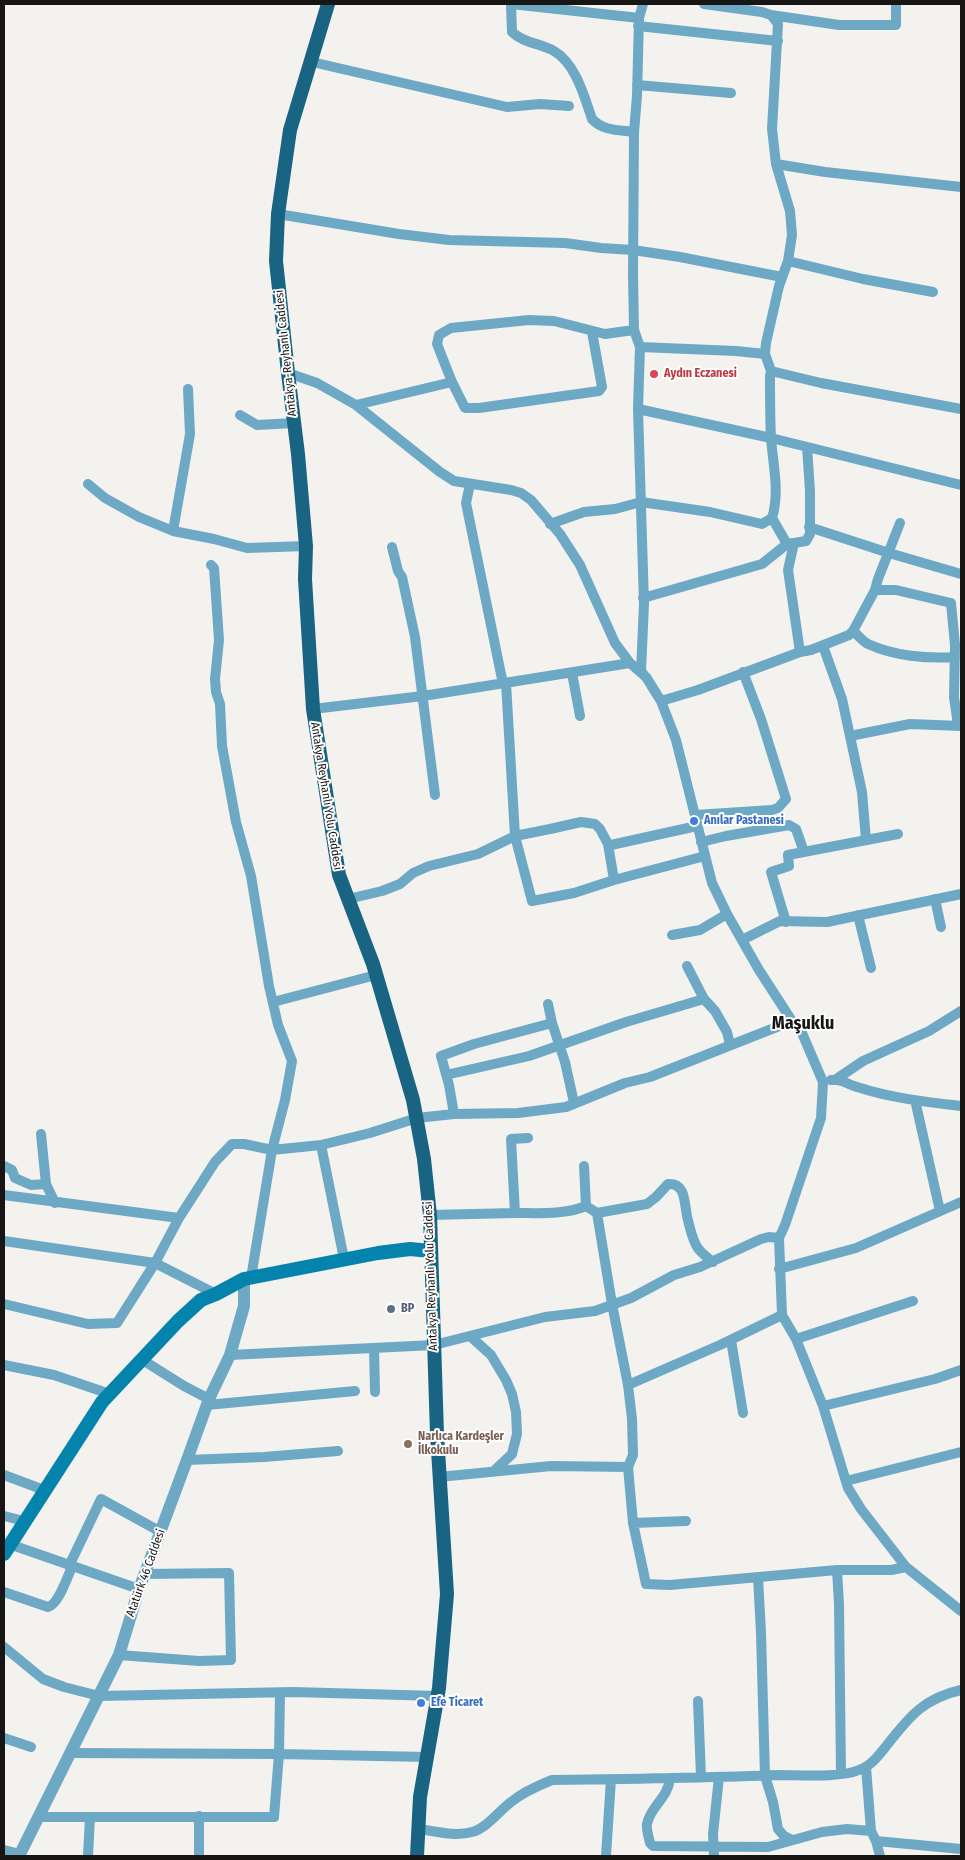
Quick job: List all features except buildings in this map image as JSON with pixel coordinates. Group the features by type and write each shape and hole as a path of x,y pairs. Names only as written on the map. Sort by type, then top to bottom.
{"main road":[{"name":"Antakya-Reyhanlı Caddesi","path":"313,709 305,579 306,546 276,261 278,214 290,130 328,4"},
{"name":"Antakya Reyhanlı Yolu Caddesi","path":"313,709 338,875 376,975 417,1118 430,1215 439,1477 447,1594 438,1696 420,1797 416,1856"},
{"path":"6,1549 102,1402 178,1321 202,1300 248,1278 378,1252 410,1249 431,1251"}],"street":[{"path":"634,132 610,130 592,119 578,81 564,60 554,51 518,38 512,32 511,4 778,40"},
{"path":"643,4 638,22 634,132 633,250 634,330 640,347 638,409 643,598 641,671 661,701 676,740 712,883 742,940 792,1021 802,1033 823,1082 820,1118 779,1238 782,1315 796,1339 823,1406 846,1481 861,1509 906,1566 961,1611"},
{"path":"704,4 728,6 771,15 839,25 896,25 896,4"},
{"path":"550,524 584,512 615,509 641,502 710,512 762,524 772,518 775,508 776,490 771,438 771,371 765,354 772,317 788,261 792,224 776,164 772,129 778,24 771,15"},
{"path":"312,62 507,108 540,104 569,106"},
{"path":"637,85 731,94"},
{"path":"776,164 832,173 961,187"},
{"path":"278,214 441,239 565,243 633,250 782,277"},
{"path":"788,261 863,280 933,292"},
{"path":"592,332 602,387 599,391 479,408 465,408 437,344 439,335 451,328 530,320 572,325 605,334 634,330"},
{"path":"640,347 765,354"},
{"path":"771,371 961,409"},
{"path":"288,373 317,383 356,405 454,482 521,492 560,534 580,565 615,642 630,663 646,677"},
{"path":"356,405 452,382"},
{"path":"173,531 190,434 188,389"},
{"path":"638,409 771,438 961,485"},
{"path":"240,415 257,424 294,423"},
{"path":"643,598 762,564 790,543 806,541 810,534 807,447"},
{"path":"88,484 105,498 139,517 173,531 214,539 246,548 306,546"},
{"path":"470,484 466,503 504,683 515,836 532,901 574,893 614,880 705,856"},
{"path":"772,518 790,543 788,570 800,652"},
{"path":"661,701 698,690 743,672 823,646 849,635 876,590 878,579 900,523"},
{"path":"810,527 961,574"},
{"path":"392,546 398,571 402,577 415,637 434,795"},
{"path":"211,565 214,568 219,640 214,679 220,704 222,746 236,822 251,876 272,1002 278,1025 292,1060 285,1100 272,1150 248,1278"},
{"path":"850,736 910,724 960,726 954,697 955,657 958,645 956,603 896,590 876,590"},
{"path":"853,631 866,643 896,652 936,658 955,657"},
{"path":"823,646 842,699 862,792 866,840"},
{"path":"313,709 423,696 630,663"},
{"path":"608,844 620,844 696,821 772,810 778,808 786,799 761,719 743,672"},
{"path":"572,673 580,716"},
{"path":"348,899 382,891 400,884 413,873 429,866 478,854 515,836 581,822 595,824 600,828 608,844 614,880"},
{"path":"701,842 789,825 796,830 804,852"},
{"path":"786,922 771,872 789,866 788,855 898,834"},
{"path":"742,940 780,921 827,922 961,894"},
{"path":"935,898 941,927"},
{"path":"672,935 700,930 727,914"},
{"path":"858,914 871,968"},
{"path":"687,966 704,999 715,1011 727,1032 730,1045"},
{"path":"272,1002 376,975"},
{"path":"446,1075 529,1056 626,1022 704,999"},
{"path":"548,1004 574,1103"},
{"path":"823,1082 835,1080 863,1061 929,1031 961,1011"},
{"path":"4,1304 88,1324 117,1323 155,1262 179,1218 215,1162 232,1144 244,1144 272,1150 321,1145 370,1133 417,1118 454,1114 518,1113 566,1108 625,1083 650,1077 792,1021"},
{"path":"454,1114 441,1056 474,1044 552,1023"},
{"path":"835,1080 882,1095 961,1106"},
{"path":"915,1100 940,1211"},
{"path":"41,1134 46,1184 55,1202"},
{"path":"515,1213 510,1139 528,1138"},
{"path":"321,1145 344,1259"},
{"path":"4,1166 12,1170 16,1178 32,1185 46,1184"},
{"path":"584,1166 586,1206"},
{"path":"586,1206 597,1213 647,1204 668,1184 674,1184 683,1193 687,1216 696,1246 713,1262"},
{"path":"4,1195 179,1218"},
{"path":"780,1269 856,1248 961,1202"},
{"path":"430,1215 563,1212 586,1206"},
{"path":"597,1213 628,1385 633,1456 628,1467 633,1523 646,1584 670,1585 837,1570 891,1570 906,1566"},
{"path":"230,1355 434,1345 512,1324 595,1310 631,1298 674,1275 713,1262 761,1239 769,1237 779,1238"},
{"path":"4,1241 155,1262 216,1294"},
{"name":"Atatürk 46 Caddesi","path":"20,1855 119,1655 139,1589 208,1402 230,1355 244,1306 248,1278"},
{"path":"796,1339 913,1301"},
{"path":"628,1385 731,1340 782,1315"},
{"path":"470,1336 491,1355 496,1363 512,1394 516,1412 517,1434 512,1454 494,1471"},
{"path":"731,1340 743,1413"},
{"path":"374,1348 375,1392"},
{"path":"141,1359 208,1402 355,1392"},
{"path":"4,1365 54,1375 110,1394"},
{"path":"823,1406 935,1379 961,1370"},
{"path":"187,1460 264,1457 338,1451"},
{"path":"846,1481 961,1452"},
{"path":"439,1477 551,1466 628,1467"},
{"path":"4,1475 44,1490"},
{"path":"4,1592 48,1607 52,1606 56,1601 101,1499 161,1532"},
{"path":"4,1516 24,1521"},
{"path":"633,1523 686,1521"},
{"path":"6,1549 70,1566 139,1589"},
{"path":"837,1570 841,1774"},
{"path":"119,1655 199,1661 231,1660 229,1573 145,1574"},
{"path":"758,1577 765,1776 773,1802 778,1829 784,1836 792,1840"},
{"path":"4,1647 50,1683 99,1696 280,1693 438,1696"},
{"path":"418,1829 456,1834 473,1832 487,1823 511,1802 533,1788 552,1780 841,1774 858,1771 866,1767 878,1756 908,1720 926,1703 961,1690"},
{"path":"39,1817 274,1817 279,1754 280,1693"},
{"path":"698,1701 701,1777"},
{"path":"4,1738 31,1747"},
{"path":"70,1754 279,1754 427,1757"},
{"path":"866,1767 871,1831 880,1856"},
{"path":"714,1856 712,1846 719,1777"},
{"path":"670,1778 669,1788 652,1812 646,1825 650,1844 653,1846 768,1847 822,1832 847,1829 871,1831"},
{"path":"606,1856 611,1779"},
{"path":"199,1856 200,1816"},
{"path":"88,1856 90,1817"},
{"path":"876,1841 961,1849"},
{"path":"4,1850 20,1855"}],"place":[{"name":"Aydın Eczanesi","path":"654,374"},
{"name":"Anılar Pastanesi","path":"694,821"},
{"name":"BP","path":"391,1309"},
{"name":"Narlıca Kardeşler İlkokulu","path":"408,1444"},
{"name":"Efe Ticaret","path":"421,1703"}],"district":[{"name":"Maşuklu","path":"803,1024"}]}
